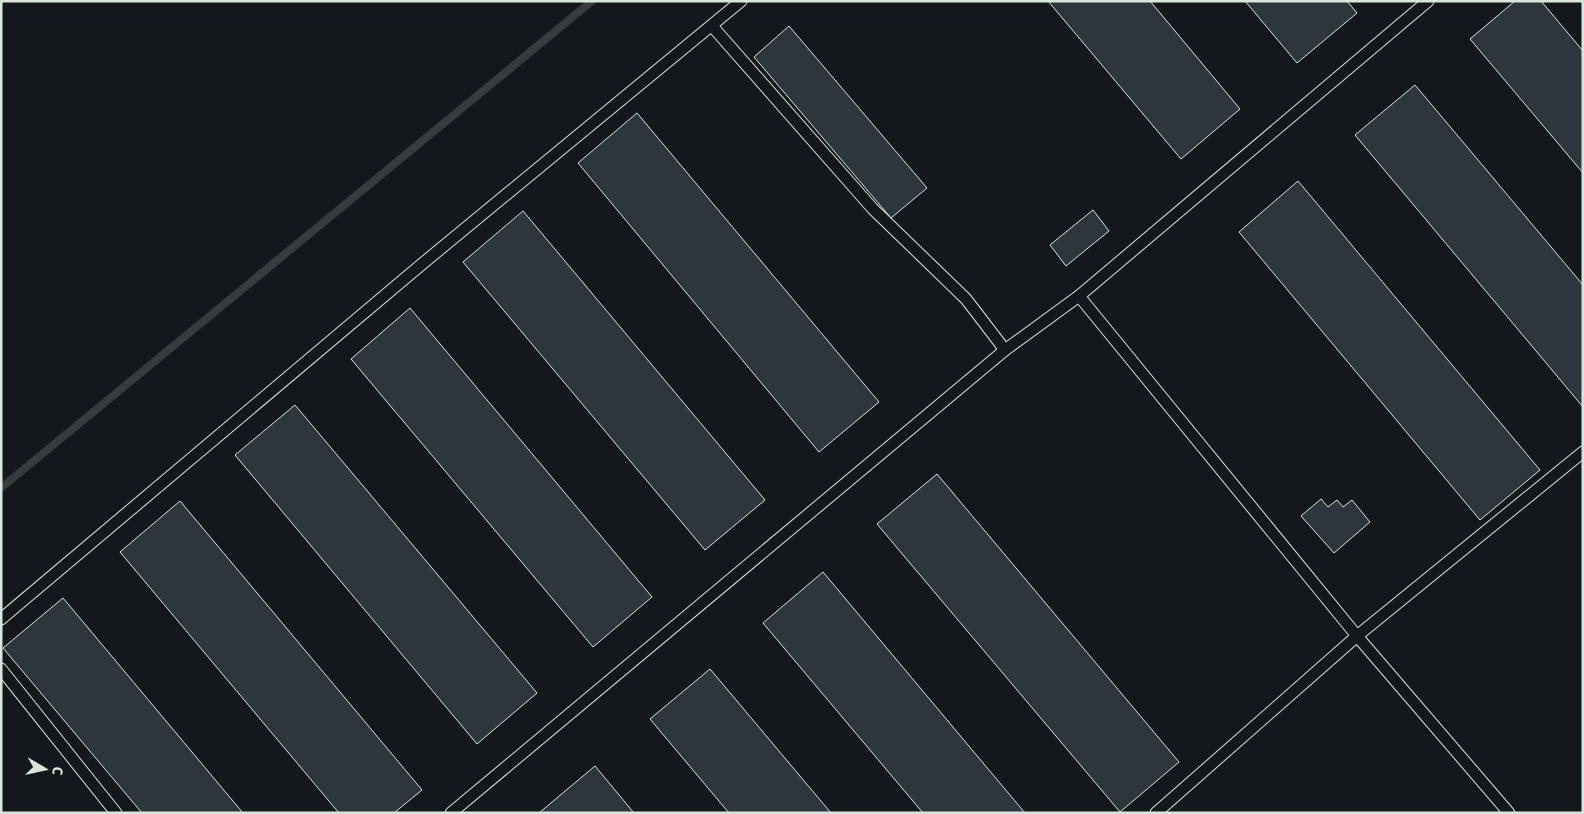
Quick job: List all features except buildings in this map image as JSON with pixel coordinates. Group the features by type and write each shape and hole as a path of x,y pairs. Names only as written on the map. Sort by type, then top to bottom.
{"lane":[{"path":"1,619 422,264 742,1"},
{"path":"451,813 1005,350 1079,296 1428,1"},
{"path":"712,26 873,209 966,299 1005,350"},
{"path":"1079,296 1357,636 1509,813"},
{"path":"1156,813 1357,636 1583,452"},
{"path":"1,669 116,813"}],"waterway":[{"path":"1,488 592,1"}]}
